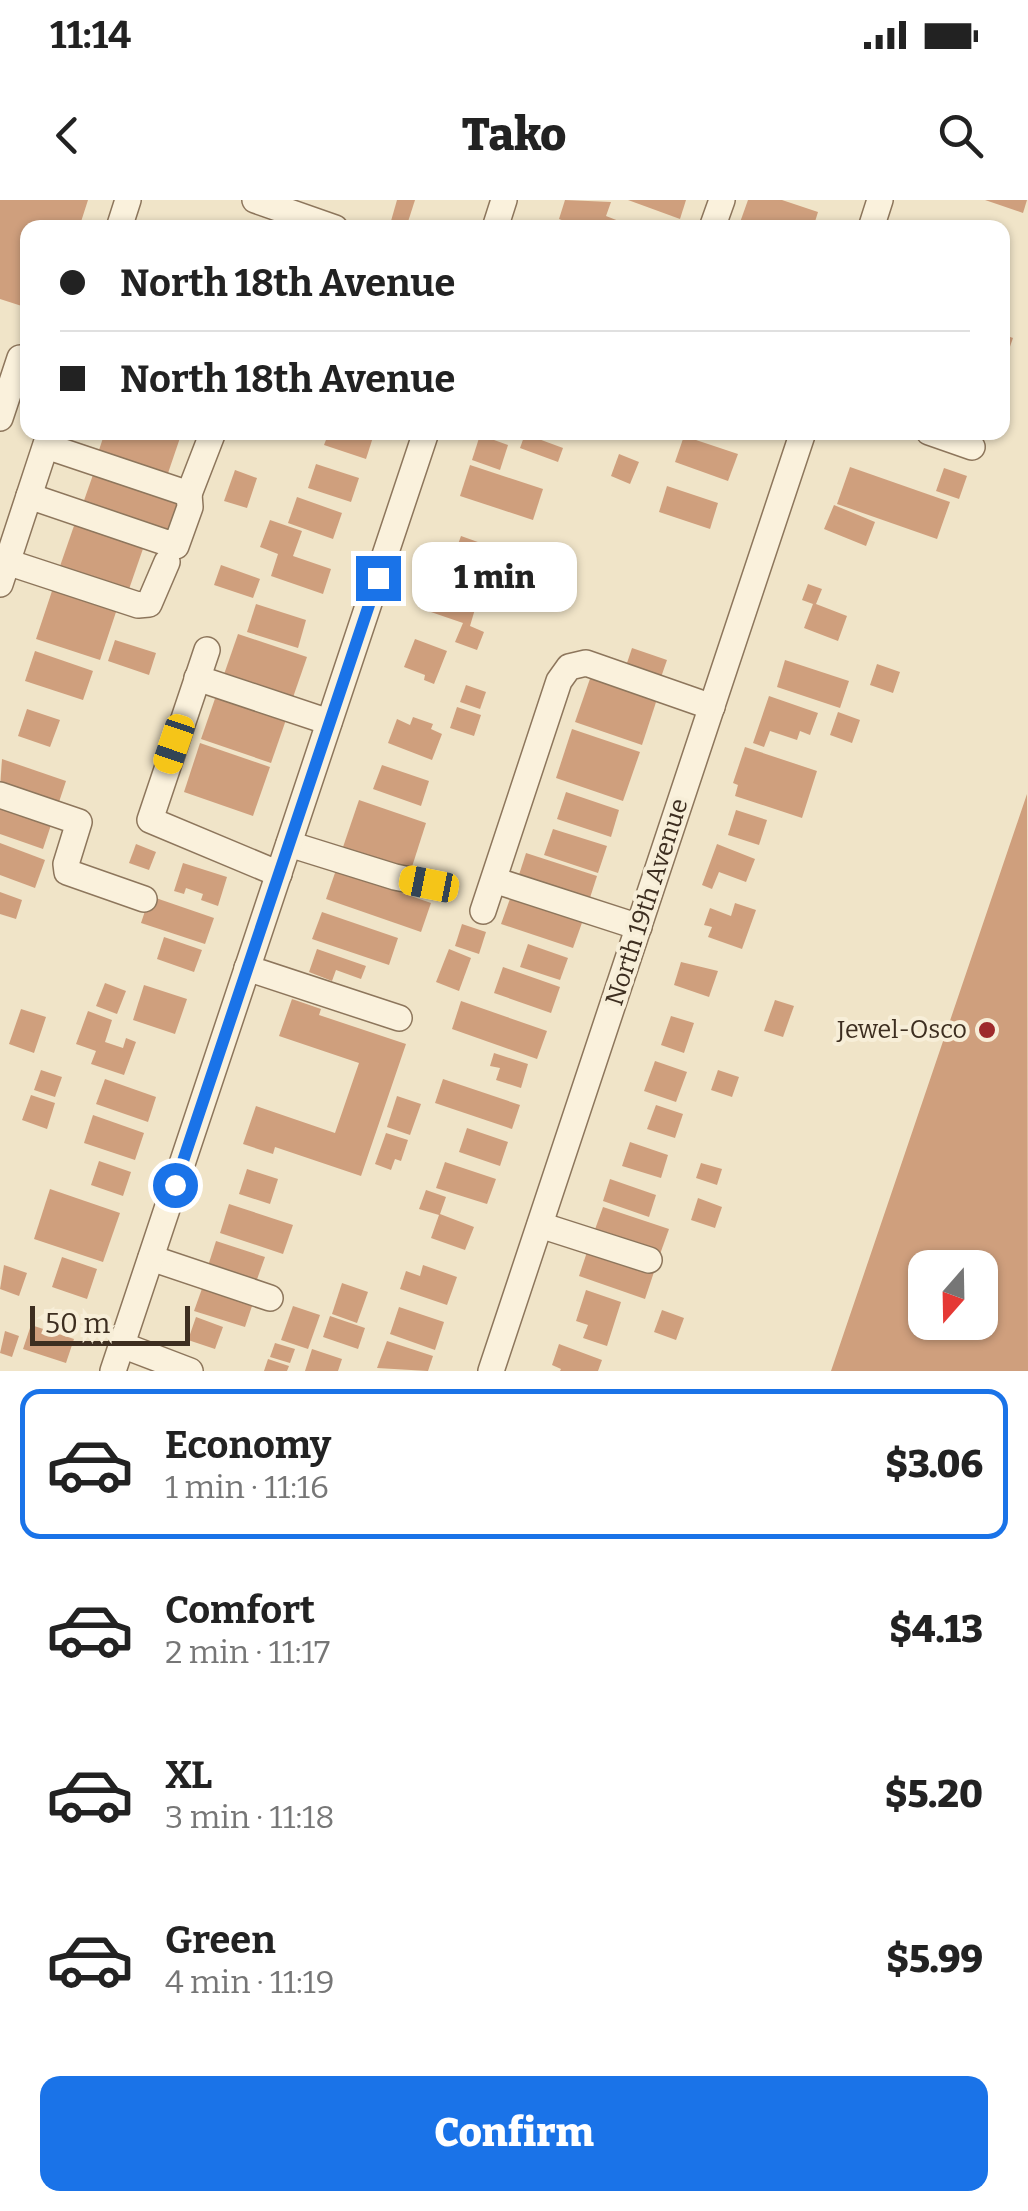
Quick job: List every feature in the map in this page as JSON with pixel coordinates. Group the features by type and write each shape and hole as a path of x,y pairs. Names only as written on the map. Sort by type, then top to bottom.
{"street":[{"path":"255,200 312,220"},
{"path":"0,418 16,357"},
{"path":"48,440 18,505 4,573 138,605 150,604 167,562"},
{"path":"51,440 189,494"},
{"path":"18,505 176,546 190,507 189,494 204,440"},
{"path":"113,1371 423,440"},
{"name":"North 19th Avenue","path":"492,1371 800,440"},
{"path":"952,440 972,447"},
{"path":"206,650 150,820 279,874"},
{"path":"483,911 559,681 569,666 586,663 712,707"},
{"path":"197,678 329,722"},
{"path":"0,794 78,822 67,872 144,899"},
{"path":"289,844 429,884"},
{"path":"494,880 639,927"},
{"path":"248,968 399,1018"},
{"path":"540,1226 649,1260"},
{"path":"151,1258 270,1298"},
{"path":"122,1345 190,1371"}],"building":[{"path":"0,200 88,200 82,220 20,220 20,305 0,299"},
{"path":"397,200 415,200 409,220 391,220"},
{"path":"565,200 611,202 606,216 616,220 562,220"},
{"path":"628,200 686,200 680,219"},
{"path":"748,200 782,200 818,212 816,220 741,220"},
{"path":"985,200 1027,200 1023,213"},
{"path":"102,440 179,440 165,482 96,459"},
{"path":"326,440 372,440 366,459 324,445"},
{"path":"478,440 508,445 500,470 472,460"},
{"path":"523,440 541,440 563,448 558,462 520,448"},
{"path":"683,440 696,440 738,454 728,481 675,462"},
{"path":"619,454 639,462 630,484 611,476"},
{"path":"316,464 359,478 351,502 308,488"},
{"path":"470,465 543,489 533,520 460,496"},
{"path":"850,467 950,502 937,539 837,504"},
{"path":"944,468 967,476 959,499 936,491"},
{"path":"95,469 184,499 170,542 80,512"},
{"path":"235,470 257,478 247,508 224,501"},
{"path":"667,486 718,503 710,529 659,512"},
{"path":"297,497 342,513 333,539 288,523"},
{"path":"834,505 875,522 866,546 824,529"},
{"path":"76,520 145,543 128,592 59,569"},
{"path":"270,520 302,531 293,556 331,569 323,594 271,576 278,554 260,547"},
{"path":"461,536 489,546 484,559 496,563 491,576 480,572 477,582 440,569 445,555 453,558"},
{"path":"221,565 260,579 253,598 214,585"},
{"path":"550,566 562,570 549,609 527,602 537,571 547,574"},
{"path":"434,584 478,599 470,626 484,632 477,650 455,642 463,623 425,610"},
{"path":"808,584 822,589 816,604 847,616 838,641 804,628 813,604 802,600"},
{"path":"54,585 118,606 100,660 36,639"},
{"path":"256,604 306,620 298,648 247,632"},
{"path":"238,634 307,657 290,706 221,683"},
{"path":"415,639 447,651 434,684 424,680 425,675 404,667"},
{"path":"115,640 156,653 149,675 108,661"},
{"path":"632,648 667,660 659,683 624,672"},
{"path":"35,651 93,671 83,700 25,681"},
{"path":"785,660 849,681 840,708 777,687"},
{"path":"877,664 900,672 893,693 870,685"},
{"path":"592,673 658,696 642,745 575,722"},
{"path":"466,685 486,692 480,709 460,702"},
{"path":"218,690 288,714 271,763 201,739"},
{"path":"769,696 818,713 810,735 800,731 797,740 770,731 764,747 753,743"},
{"path":"457,707 481,715 474,736 450,728"},
{"path":"27,709 60,720 50,747 18,736"},
{"path":"838,712 860,720 852,743 830,735"},
{"path":"413,717 433,724 431,729 442,734 432,760 388,743 397,719 410,725"},
{"path":"572,729 640,752 623,801 556,778"},
{"path":"200,743 270,767 253,816 184,792"},
{"path":"745,747 817,771 802,818 735,796 738,785 733,783"},
{"path":"2,759 66,781 57,808 0,788"},
{"path":"382,765 429,781 421,806 373,789"},
{"path":"566,792 619,810 611,837 557,819"},
{"name":"Jewel-Osco","path":"1027,794 1028,1371 831,1371"},
{"path":"359,800 426,823 410,873 342,850"},
{"path":"0,805 52,822 43,849 0,834"},
{"path":"736,810 767,820 759,845 728,835"},
{"path":"553,829 607,846 598,873 544,855"},
{"path":"0,843 45,860 35,888 0,875"},
{"path":"136,844 156,852 149,870 129,863"},
{"path":"717,844 755,859 746,882 719,872 712,889 702,885"},
{"path":"526,853 597,876 588,904 517,881"},
{"path":"183,863 227,877 218,906 201,900 203,894 186,888 184,894 174,891"},
{"path":"336,870 431,903 421,932 326,899"},
{"path":"0,892 22,900 16,919 0,914"},
{"path":"150,896 214,918 205,944 141,923"},
{"path":"511,896 583,920 573,948 501,924"},
{"path":"735,903 756,910 742,949 708,937 712,927 704,925 710,908 731,916"},
{"path":"322,912 398,938 389,965 312,939"},
{"path":"462,924 486,932 479,954 455,946"},
{"path":"164,937 202,950 194,972 157,959"},
{"path":"528,944 568,958 560,980 520,967"},
{"path":"317,949 366,966 361,979 336,970 332,981 309,972"},
{"path":"449,949 471,958 459,991 436,982"},
{"path":"681,962 718,971 709,997 674,985"},
{"path":"503,967 560,987 551,1013 494,993"},
{"path":"105,983 126,991 117,1014 96,1006"},
{"path":"144,985 187,999 175,1034 133,1020"},
{"path":"292,999 321,1009 319,1015 406,1044 361,1176 275,1147 273,1154 243,1144 256,1106 335,1133 359,1063 279,1036"},
{"path":"775,1000 794,1006 783,1037 764,1031"},
{"path":"461,1001 547,1031 537,1059 452,1029"},
{"path":"21,1009 46,1017 34,1053 9,1044"},
{"path":"88,1011 112,1020 105,1042 123,1048 126,1038 136,1042 124,1075 91,1064 96,1051 76,1044"},
{"path":"671,1016 694,1023 684,1053 661,1045"},
{"path":"494,1053 528,1064 521,1088 496,1080 500,1068 490,1066"},
{"path":"655,1061 687,1072 676,1102 644,1091"},
{"path":"41,1070 62,1077 55,1097 34,1090"},
{"path":"718,1070 739,1077 732,1097 711,1090"},
{"path":"105,1079 156,1097 148,1122 96,1104"},
{"path":"443,1079 520,1105 512,1129 435,1103"},
{"path":"31,1095 55,1103 47,1129 22,1120"},
{"path":"397,1096 421,1104 410,1135 387,1127"},
{"path":"656,1105 683,1114 675,1138 647,1129"},
{"path":"93,1115 144,1133 135,1160 84,1143"},
{"path":"467,1128 508,1142 500,1166 459,1152"},
{"path":"386,1133 408,1140 401,1161 395,1159 391,1170 375,1164"},
{"path":"630,1142 668,1155 661,1178 622,1166"},
{"path":"99,1161 131,1172 123,1196 91,1185"},
{"path":"445,1162 496,1179 487,1204 436,1188"},
{"path":"701,1163 722,1169 717,1185 696,1178"},
{"path":"247,1169 278,1179 270,1204 239,1194"},
{"path":"610,1179 656,1195 649,1217 603,1201"},
{"path":"50,1189 120,1213 103,1262 34,1239"},
{"path":"426,1190 446,1197 440,1214 474,1227 465,1250 431,1238 439,1215 419,1209"},
{"path":"698,1198 722,1207 715,1228 691,1220"},
{"path":"229,1204 293,1225 283,1254 220,1233"},
{"path":"603,1207 669,1229 659,1257 593,1235"},
{"path":"216,1241 265,1257 255,1285 207,1269"},
{"path":"589,1246 655,1269 645,1299 579,1276"},
{"path":"62,1257 97,1269 87,1299 52,1287"},
{"path":"4,1265 27,1273 19,1296 0,1289"},
{"path":"423,1265 457,1277 447,1305 400,1289 406,1271 420,1276"},
{"path":"204,1283 254,1300 245,1327 194,1311"},
{"path":"342,1283 368,1292 357,1323 332,1314"},
{"path":"586,1290 621,1302 607,1346 583,1338 588,1325 576,1321"},
{"path":"293,1306 320,1315 308,1349 281,1340"},
{"path":"399,1307 444,1322 435,1350 390,1334"},
{"path":"662,1310 684,1318 676,1340 654,1332"},
{"path":"330,1316 365,1328 358,1349 323,1337"},
{"path":"196,1317 223,1327 215,1349 188,1340"},
{"path":"31,1325 74,1339 66,1363 23,1349"},
{"path":"5,1331 19,1336 12,1357 0,1353"},
{"path":"387,1341 433,1356 428,1371 377,1368"},
{"path":"275,1343 295,1349 290,1363 270,1357"},
{"path":"559,1344 602,1360 598,1371 560,1371 552,1365"},
{"path":"312,1349 342,1359 338,1371 305,1371"},
{"path":"268,1359 289,1366 287,1371 264,1371"}],"place":[{"name":"Jewel-Osco","path":"987,1030"}],"route":[{"path":"175,1185 378,578"}]}
